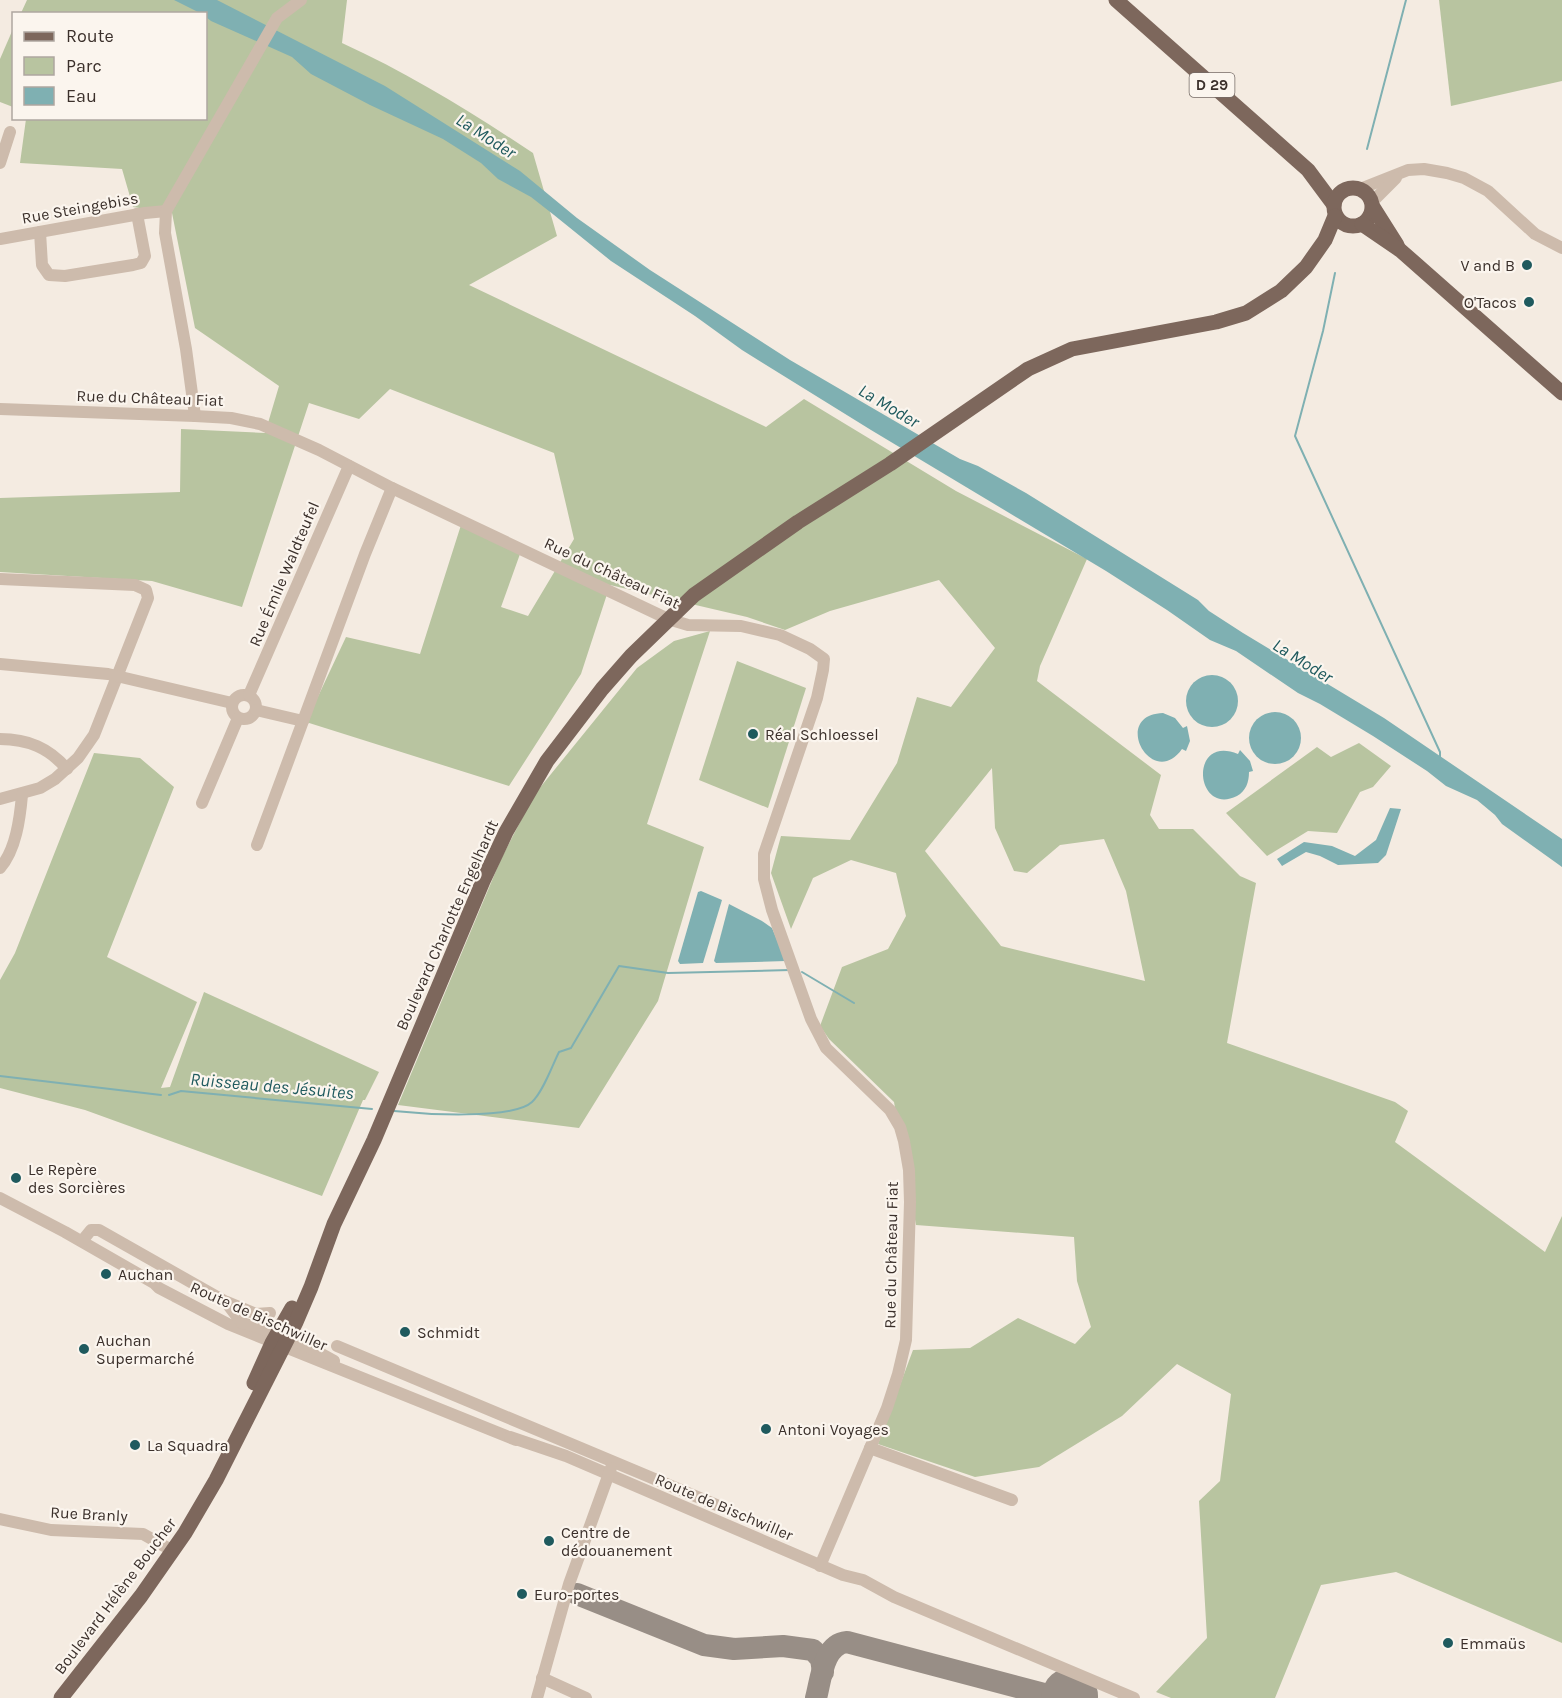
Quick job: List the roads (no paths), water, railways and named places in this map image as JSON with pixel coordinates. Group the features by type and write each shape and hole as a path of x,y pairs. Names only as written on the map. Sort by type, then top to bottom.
{"main road":[{"name":"D 29","path":"1116,0 1308,170 1334,184 1354,189"},
{"name":"D 29","path":"1308,170 1335,210"},
{"path":"1400,250 1369,196 1354,189 1339,195 1335,210 1344,224 1356,225 1400,250 1562,393"},
{"path":"1356,225 1370,217 1372,204"},
{"name":"Boulevard Charlotte Engelhardt","path":"1314,256 1328,234 1335,210"},
{"name":"Boulevard Charlotte Engelhardt","path":"280,1341 374,1140 486,873 510,823 542,769 580,716 631,656 713,574 735,560 752,554 890,464 1028,369 1059,353 1089,344 1216,322 1246,313 1281,291 1314,256 1356,225"},
{"name":"Boulevard Hélène Boucher","path":"61,1698 141,1596 188,1528 231,1451 280,1341"}],"street":[{"path":"195,416 186,349 165,233 166,211 276,18 301,0"},
{"path":"0,163 9,132"},
{"path":"1354,189 1404,171 1424,169 1464,178 1488,191 1535,234 1562,248"},
{"path":"1372,204 1404,171"},
{"name":"Rue Steingebiss","path":"0,239 137,214 166,211"},
{"path":"40,232 42,266 49,275 65,276 133,265 141,263 145,256 137,214"},
{"name":"Rue du Château Fiat","path":"0,409 231,418 260,424 319,450 392,488 668,619 688,625 741,626 780,635 810,649 824,659 817,698 764,854 764,879 772,910 811,1019 826,1048 890,1110 900,1126 909,1170 910,1202 906,1340 898,1374 870,1448 820,1566"},
{"name":"Rue Émile Waldteufel","path":"249,695 349,466"},
{"path":"257,845 365,554 392,488"},
{"path":"0,579 135,585 143,587 147,592 147,603 94,735 78,758 67,769 40,788 22,795 0,799"},
{"path":"0,664 117,675 232,703"},
{"path":"249,695 256,703 256,710 249,718 238,718 233,712 232,703 237,697 249,695"},
{"path":"256,710 303,721"},
{"path":"202,803 238,718"},
{"path":"0,738 31,742 45,749 67,769"},
{"path":"0,868 7,859 20,815 22,795"},
{"name":"Route de Bischwiller","path":"0,1198 49,1219 65,1232 203,1312 326,1357 353,1373"},
{"name":"Route de Bischwiller","path":"82,1241 91,1230 99,1230 226,1302 256,1314 270,1313"},
{"name":"Route de Bischwiller","path":"154,1283 160,1283 216,1314 242,1323 353,1373 563,1461 608,1475 843,1575 862,1588 894,1597 1134,1698"},
{"path":"226,1302 242,1323"},
{"path":"337,1346 719,1506"},
{"path":"326,1357 363,1357"},
{"path":"870,1448 1012,1500"},
{"path":"537,1698 570,1584 613,1462"},
{"name":"Rue Branly","path":"0,1519 51,1530 143,1534 172,1551"},
{"path":"542,1678 586,1698"}],"water":[{"path":"174,0 217,0 385,86 520,171 577,218 650,270 790,360 960,459 978,466 1026,493 1198,600 1209,611 1243,633 1384,718 1562,839 1562,867 1502,824 1477,800 1446,786 1373,736 1298,693 1236,651 1210,640 1106,571 742,350 611,261 531,197 498,179 481,163 443,139 311,74 292,57 211,21 207,18 207,12 198,12"},
{"path":"1207,675 1217,675 1226,679 1234,687 1238,701 1234,715 1226,723 1217,727 1207,727 1198,723 1190,715 1186,706 1186,696 1190,687 1198,679"},
{"path":"1270,712 1280,712 1289,716 1297,724 1301,738 1297,752 1289,760 1280,764 1270,764 1261,760 1253,752 1249,743 1249,733 1253,724 1261,716"},
{"path":"1163,713 1175,718 1183,728 1187,726 1190,741 1186,751 1182,749 1170,760 1159,761 1149,757 1141,748 1138,736 1139,725 1147,717"},
{"path":"1240,750 1250,761 1253,771 1249,772 1245,789 1237,796 1223,799 1212,795 1206,787 1203,775 1205,764 1211,755 1222,751 1238,754"},
{"path":"1390,808 1401,809 1386,855 1378,863 1338,865 1306,852 1282,866 1277,859 1304,842 1332,846 1355,856 1376,840"},
{"path":"701,891 722,900 703,963 680,964 678,961 698,892"},
{"path":"729,904 772,928 786,961 716,963 714,961"}],"waterway":[{"path":"1367,149 1406,0"},
{"path":"1335,273 1323,331 1295,436 1440,752 1440,758"},
{"name":"Ruisseau des Jésuites","path":"394,1111 487,1114 522,1108 532,1102 544,1085 559,1052 571,1048 619,966 668,973 790,970"},
{"path":"802,972 854,1003"},
{"name":"Ruisseau des Jésuites","path":"0,1076 161,1095"},
{"name":"Ruisseau des Jésuites","path":"169,1095 181,1091 372,1109"}],"place":[{"name":"V and B","path":"1527,265"},
{"name":"O'Tacos","path":"1529,302"},
{"name":"Réal Schloessel","path":"753,734"},
{"name":"Le Repère des Sorcières","path":"16,1178"},
{"name":"Auchan","path":"106,1274"},
{"name":"Schmidt","path":"405,1332"},
{"name":"Auchan Supermarché","path":"84,1349"},
{"name":"Antoni Voyages","path":"766,1429"},
{"name":"La Squadra","path":"135,1445"},
{"name":"Centre de dédouanement","path":"549,1541"},
{"name":"Euro-portes","path":"522,1594"},
{"name":"Emmaüs","path":"1448,1643"}],"water label":[{"name":"La Moder","path":"486,136"},
{"name":"La Moder","path":"889,406"},
{"name":"La Moder","path":"1303,661"}]}
